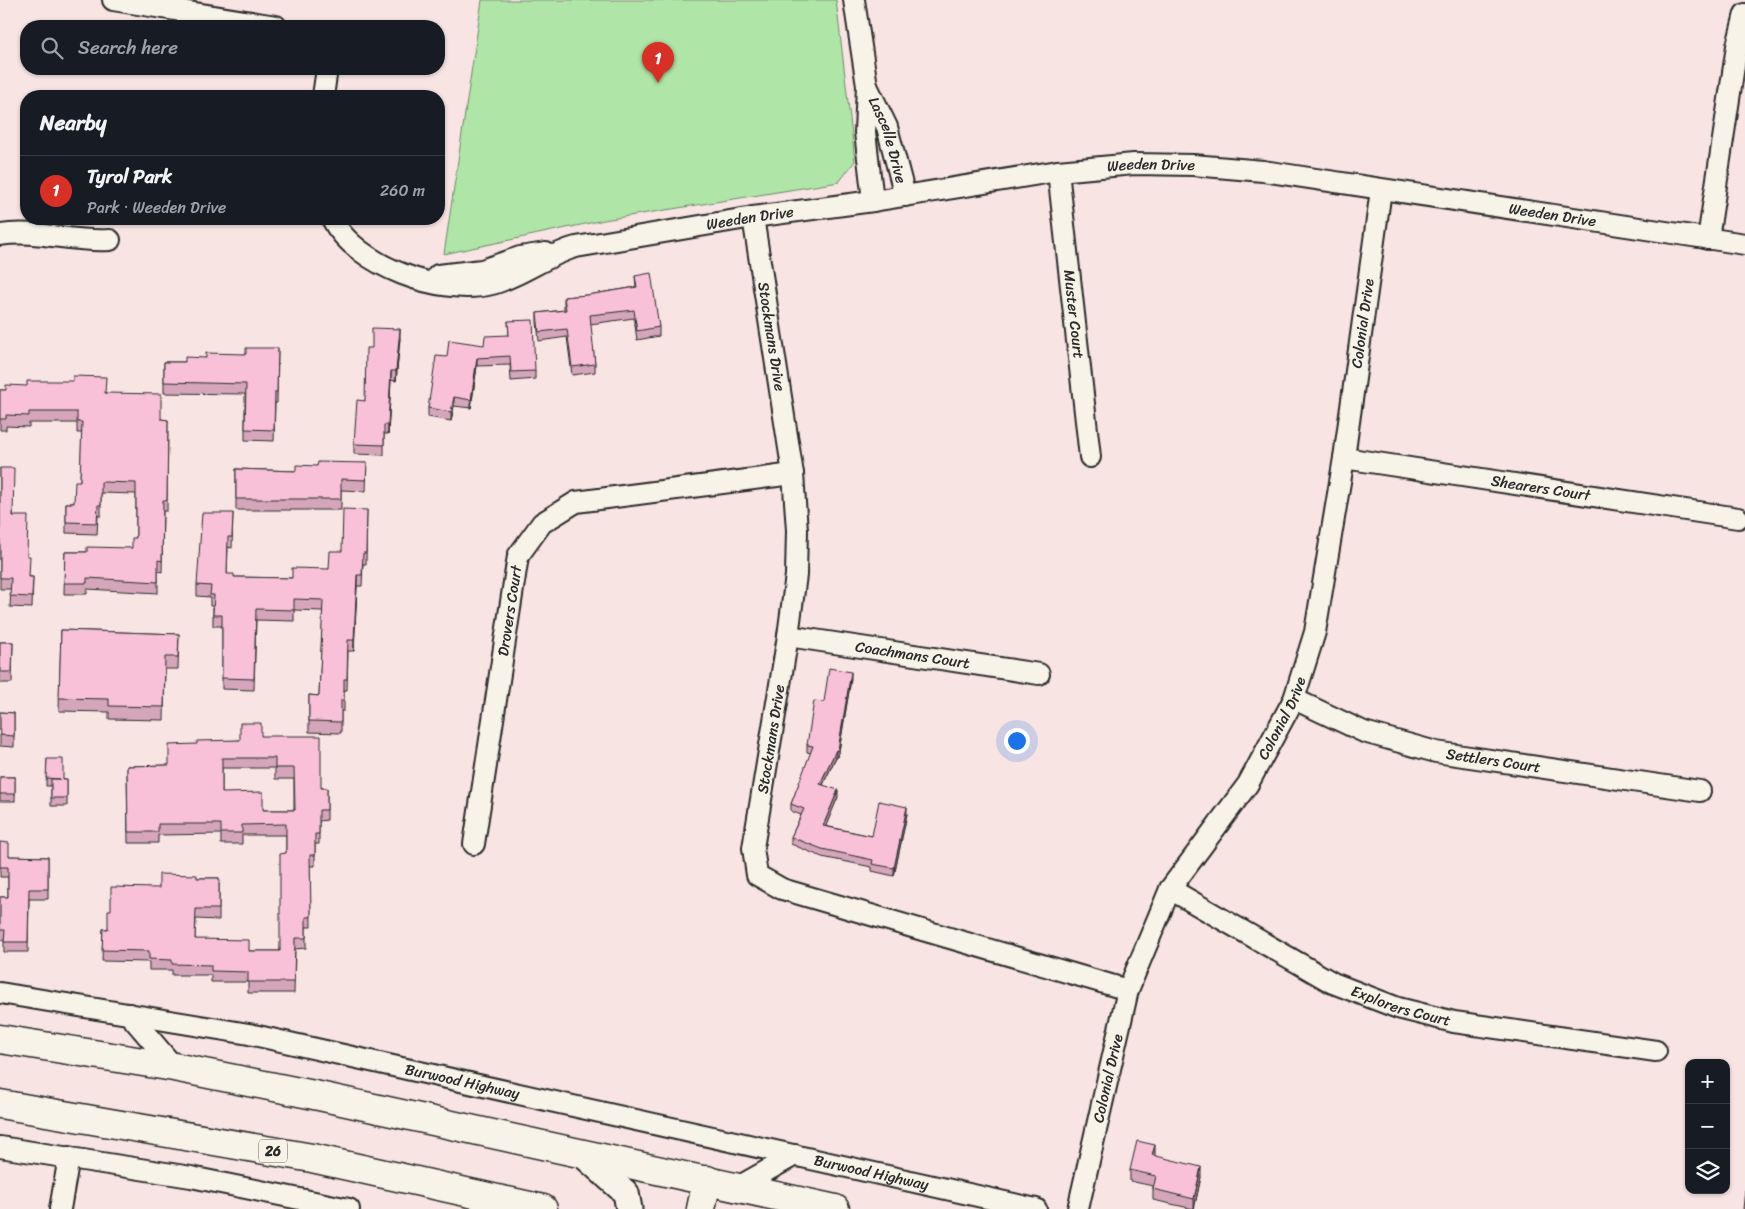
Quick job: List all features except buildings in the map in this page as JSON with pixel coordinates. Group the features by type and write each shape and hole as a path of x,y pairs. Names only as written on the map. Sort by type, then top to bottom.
{"highway":[{"path":"0,1039 174,1067 319,1096 835,1209"},
{"name":"26","path":"0,1104 312,1158 543,1209"},
{"path":"701,1209 707,1180"}],"street":[{"path":"113,0 238,20"},
{"name":"Lascelle Drive","path":"854,0 867,86 865,132 873,202"},
{"path":"1708,239 1737,46 1745,14"},
{"path":"324,90 326,75"},
{"name":"Lascelle Drive","path":"867,86 887,128 905,196"},
{"name":"Weeden Drive","path":"335,225 352,246 394,272 463,287 477,286 508,278 558,252 576,247 752,217 873,202 1058,171 1134,164 1193,165 1263,171 1745,244"},
{"name":"Muster Court","path":"1058,171 1090,458"},
{"name":"Colonial Drive","path":"1078,1209 1128,990 1170,889 1248,784 1294,699 1315,632 1344,458 1382,190"},
{"name":"Stockmans Drive","path":"752,217 794,474 798,530 796,575 788,636 753,848 757,875 782,889 1128,990"},
{"path":"0,236 36,234 79,241 110,240"},
{"name":"Shearers Court","path":"1344,458 1738,518"},
{"name":"Drovers Court","path":"474,844 518,556 542,523 576,502 794,474"},
{"name":"Coachmans Court","path":"788,636 1039,674"},
{"name":"Settlers Court","path":"1294,699 1364,732 1436,752 1700,791"},
{"name":"Explorers Court","path":"1170,889 1333,983 1398,1008 1454,1022 1656,1051"},
{"name":"Burwood Highway","path":"0,993 249,1034 1036,1209"},
{"path":"129,1014 174,1067"},
{"path":"0,1146 216,1181 349,1209"},
{"path":"581,1154 626,1193 629,1209"},
{"name":"Burwood Highway","path":"738,1187 796,1155"},
{"path":"60,1209 69,1157"}],"green space":[{"path":"482,0 836,0 855,161 839,182 604,220 444,254"}],"place":[{"name":"Tyrol Park","path":"658,83"}]}
